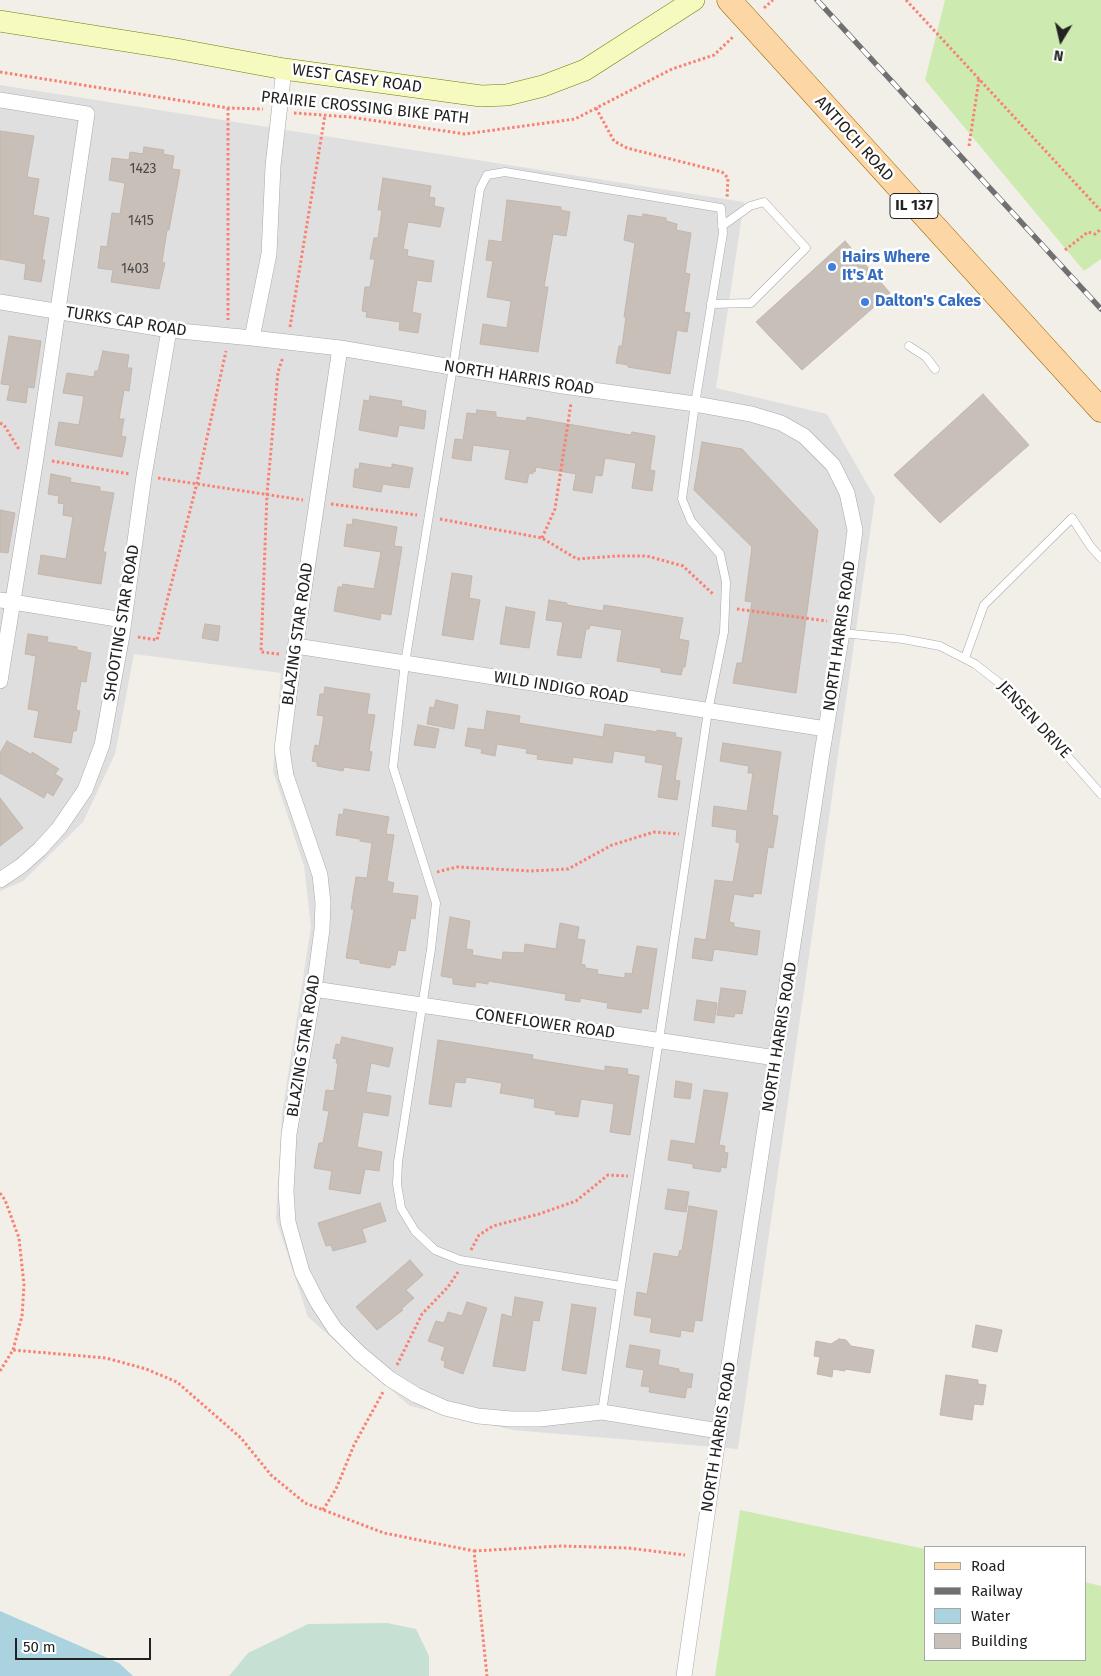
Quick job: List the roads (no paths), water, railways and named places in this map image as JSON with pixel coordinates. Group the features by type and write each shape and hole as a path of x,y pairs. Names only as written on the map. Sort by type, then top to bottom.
{"main road":[{"name":"WEST CASEY ROAD","path":"0,21 176,49 284,69 481,96 507,95 543,86 585,70 694,0"},
{"name":"ANTIOCH ROAD","path":"729,0 1101,410"}],"street":[{"path":"252,338 269,254 273,166 284,69"},
{"path":"0,100 87,114 58,311 7,601 0,681"},
{"name":"TURKS CAP ROAD","path":"0,302 169,330 252,338"},
{"name":"SHOOTING STAR ROAD","path":"0,880 22,866 40,850 59,828 85,790 96,764 107,724 144,476 169,330"},
{"name":"NORTH HARRIS ROAD","path":"252,338 340,348 751,414 781,423 804,436 833,465 847,493 855,530 842,633 719,1431 684,1676"},
{"name":"BLAZING STAR ROAD","path":"340,348 282,749 286,776 320,875 323,903 322,930 314,990 289,1134 286,1191 288,1222 302,1272 335,1329 359,1353 390,1379 416,1395 445,1408 478,1416 511,1419 540,1419 602,1412 719,1431"},
{"path":"7,601 122,628"},
{"name":"WILD INDIGO ROAD","path":"295,651 405,663 826,729"},
{"name":"CONEFLOWER ROAD","path":"314,990 776,1058"}],"lane":[{"path":"602,1412 622,1286 708,711 724,632 726,582 720,554 692,522 682,499 695,404 723,233 721,208 505,172 487,175 480,189 405,663 393,767 436,903 398,1162 397,1184 401,1208 415,1231 435,1250 466,1260 622,1286"},
{"path":"711,304 751,303 806,248 764,202 750,206 722,226"},
{"path":"909,346 926,356 935,369"},
{"path":"964,658 984,605 1072,518 1091,547 1101,558"},
{"name":"JENSEN DRIVE","path":"842,633 922,642 940,646 975,664 1011,692 1101,794"}],"water":[{"path":"0,1611 119,1663 133,1676 0,1676"}],"railway":[{"path":"817,0 1101,309"}],"place":[{"name":"Hairs Where It's At","path":"832,267"},
{"name":"Dalton's Cakes","path":"865,302"}]}
